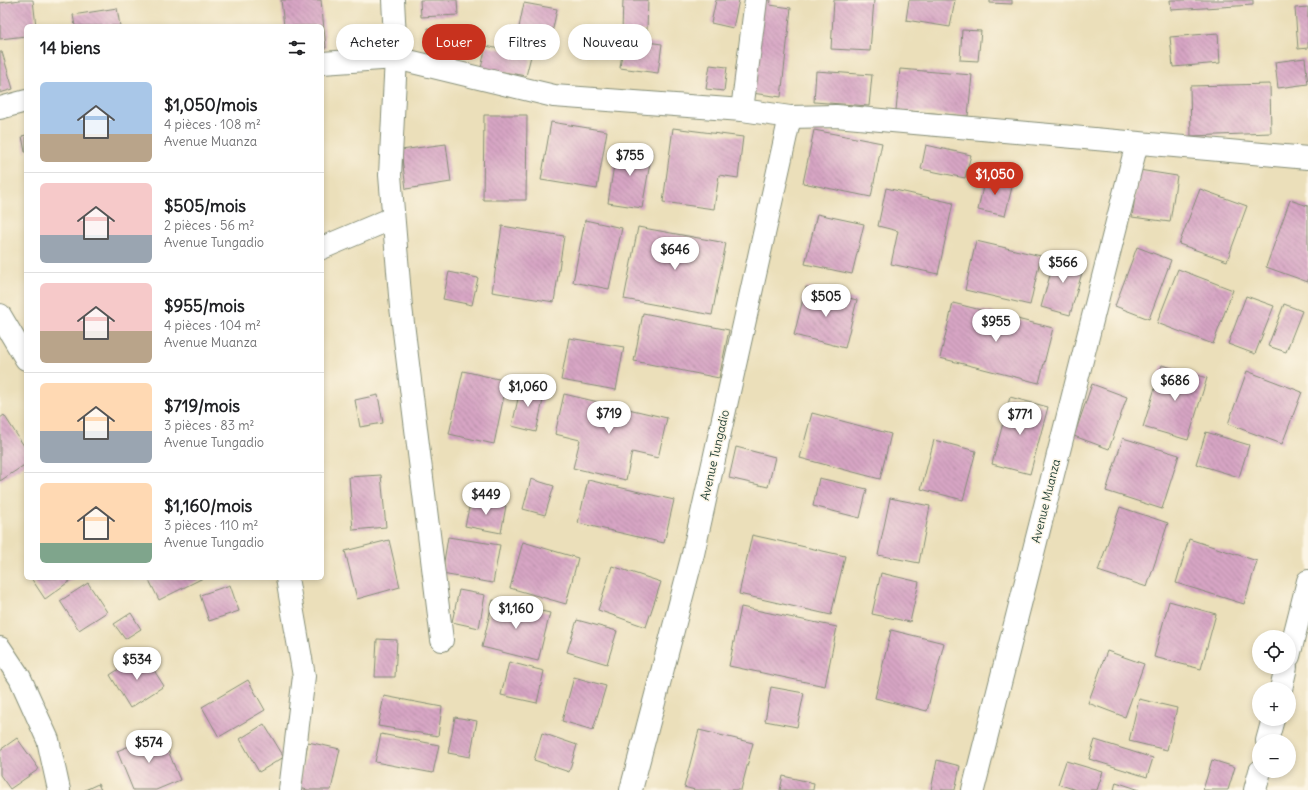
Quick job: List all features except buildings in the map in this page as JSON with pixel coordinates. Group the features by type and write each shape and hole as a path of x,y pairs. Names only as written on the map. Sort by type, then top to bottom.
{"street":[{"path":"393,0 394,24"},
{"path":"742,110 756,0"},
{"path":"324,63 366,60"},
{"path":"396,60 390,176 400,307 442,640"},
{"path":"404,60 554,96 742,110 790,117 836,116 1308,158"},
{"path":"0,108 24,102"},
{"name":"Avenue Tungadio","path":"631,790 693,554 790,117"},
{"name":"Avenue Muanza","path":"973,790 1137,142"},
{"path":"324,247 393,218"},
{"path":"0,315 24,356"},
{"path":"287,580 304,676 290,790"},
{"path":"1296,630 1308,581"},
{"path":"0,648 20,678 48,740 59,790"},
{"path":"1255,790 1258,778"}]}
